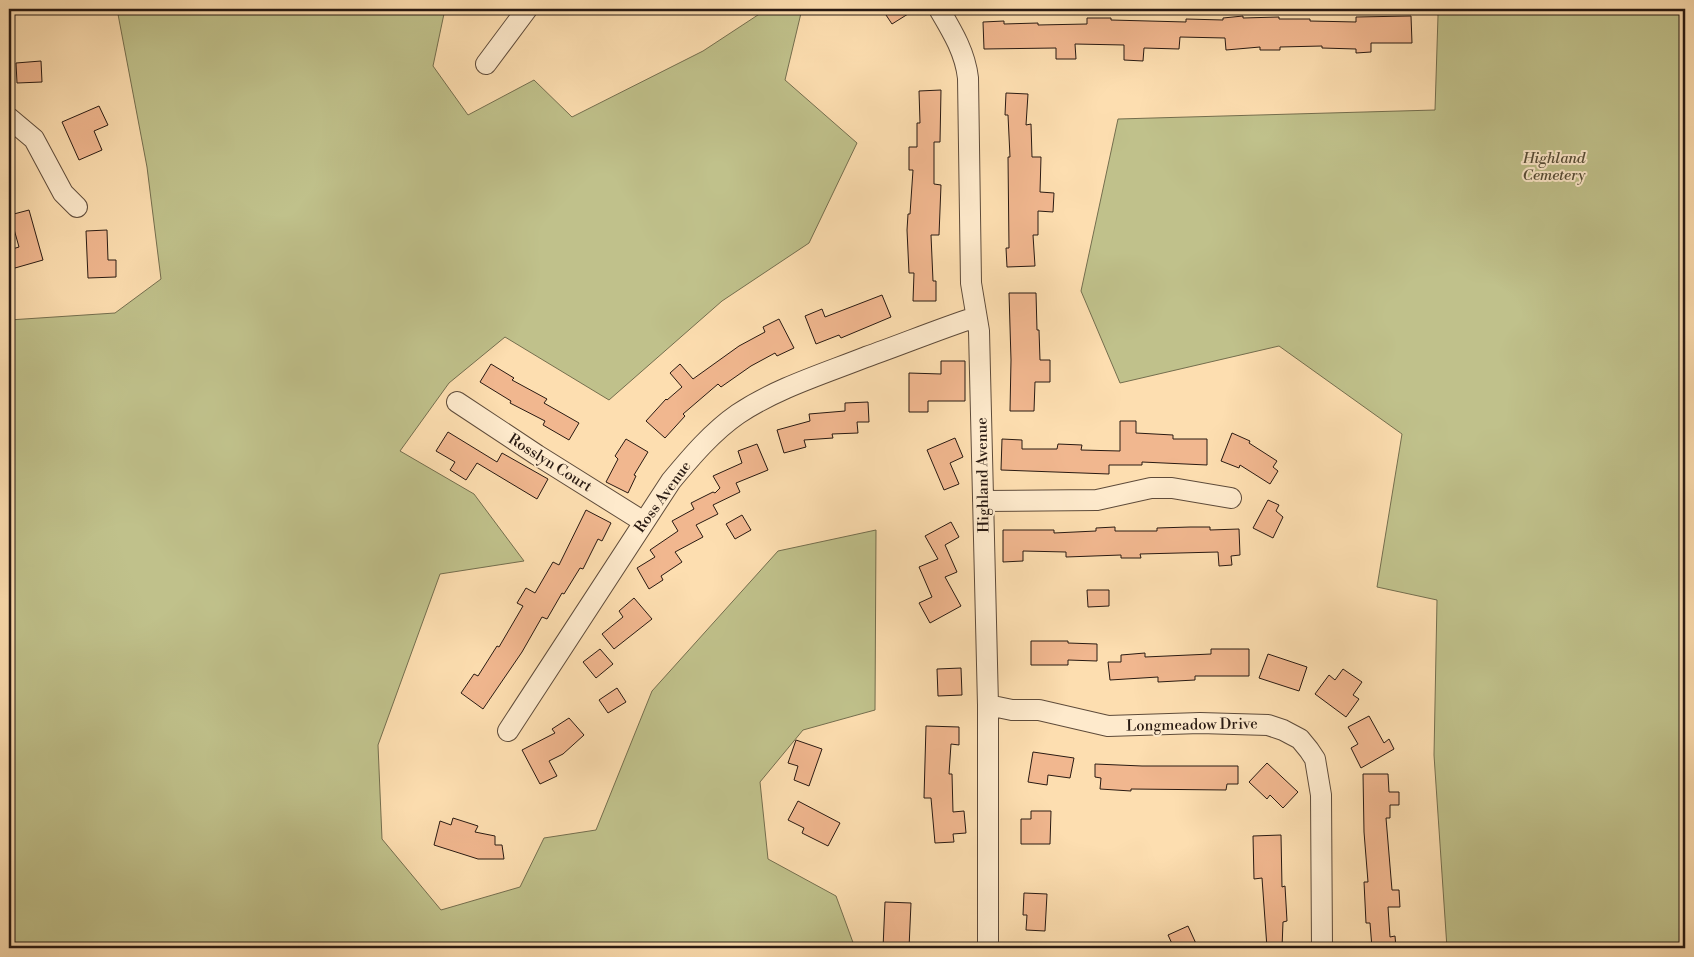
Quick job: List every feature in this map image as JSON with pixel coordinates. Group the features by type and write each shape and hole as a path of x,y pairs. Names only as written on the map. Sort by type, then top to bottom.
{"street":[{"path":"486,64 527,9"},
{"name":"Highland Avenue","path":"939,9 963,54 968,78 971,283 979,331 988,705 988,948"},
{"path":"9,118 34,140 63,192 77,207"},
{"name":"Ross Avenue","path":"508,731 671,481 694,453 718,430 738,414 771,395 816,376 976,317"},
{"name":"Rosslyn Court","path":"457,402 644,522"},
{"path":"983,501 1097,500 1150,488 1172,488 1231,498"},
{"name":"Longmeadow Drive","path":"988,705 1012,710 1039,710 1108,726 1200,723 1268,724 1300,739 1310,750 1315,760 1321,794 1322,948"}],"green space":[{"path":"117,9 445,9 433,66 468,115 534,80 572,117 703,51 767,9 802,9 785,80 857,143 809,243 722,301 609,400 505,337 449,383 400,451 474,494 524,561 440,574 378,745 382,839 441,910 520,887 544,838 596,830 652,691 778,551 876,530 875,710 803,730 760,782 768,859 836,896 855,948 9,948 9,320 115,313 161,279 147,167"},
{"name":"Highland Cemetery","path":"1437,9 1685,9 1685,948 1447,948 1434,755 1437,600 1377,587 1402,434 1279,346 1120,383 1081,291 1118,119 1435,110"}],"building":[{"path":"882,9 916,9 892,24"},
{"path":"1243,16 1243,18 1279,17 1279,19 1356,22 1356,17 1411,16 1412,43 1371,43 1371,52 1356,53 1356,49 1322,48 1322,46 1280,47 1280,50 1260,50 1260,47 1226,50 1225,38 1180,37 1179,49 1144,48 1143,61 1124,60 1124,45 1075,44 1076,59 1056,59 1056,48 984,49 983,22 1004,21 1004,24 1038,23 1038,25 1087,24 1087,18 1111,18 1111,20 1186,22 1186,19 1223,20 1223,18"},
{"path":"41,61 42,82 17,83 16,63"},
{"path":"941,90 940,142 934,142 934,184 941,185 939,235 931,235 933,281 936,281 936,301 913,301 914,273 909,273 907,230 913,170 909,170 909,147 917,147 917,123 920,123 919,91"},
{"path":"1006,93 1028,94 1026,125 1031,124 1032,157 1041,157 1040,192 1054,193 1053,212 1038,211 1038,235 1033,235 1035,266 1007,267 1006,248 1009,248 1008,157 1010,157 1008,115 1005,115"},
{"path":"99,106 108,125 94,131 102,150 79,160 62,122"},
{"path":"29,210 43,260 15,268 9,250 19,247 10,215"},
{"path":"107,230 108,260 116,260 116,277 88,278 86,231"},
{"path":"1009,293 1036,293 1040,360 1050,360 1050,382 1035,382 1034,411 1010,411"},
{"path":"882,295 891,317 841,338 839,335 816,344 805,316 822,309 825,317"},
{"path":"779,319 794,348 777,356 775,353 751,366 721,387 718,384 683,414 685,416 665,438 646,421 666,399 682,387 670,373 680,364 693,379 739,346 765,332 763,327"},
{"path":"941,361 965,361 965,401 928,401 928,412 909,412 909,373 941,374"},
{"path":"491,364 514,378 512,380 547,399 544,403 579,423 569,440 543,425 545,421 510,403 511,401 480,382"},
{"path":"868,402 869,422 857,422 858,433 832,434 833,438 804,440 806,447 784,453 777,430 810,421 809,414 845,411 845,403"},
{"path":"1120,421 1136,421 1136,433 1173,435 1173,439 1207,439 1207,465 1142,462 1142,465 1109,465 1109,474 1001,470 1002,439 1022,440 1022,449 1057,449 1058,444 1082,445 1081,450 1120,451"},
{"path":"448,432 497,462 502,453 548,479 537,499 477,463 466,480 450,470 455,462 436,451"},
{"path":"1232,433 1250,441 1249,443 1277,461 1273,467 1278,471 1270,484 1240,465 1239,468 1221,461"},
{"path":"955,438 963,457 950,463 959,484 944,490 927,450"},
{"path":"626,439 648,452 634,475 636,476 628,493 606,482 618,459 615,456"},
{"path":"757,444 768,470 736,483 740,492 713,505 718,514 696,525 703,537 675,552 682,562 661,576 663,580 649,589 637,568 655,557 650,550 678,531 672,521 694,509 691,503 713,492 715,493 720,488 713,476 742,463 738,451"},
{"path":"1268,500 1279,505 1276,511 1283,517 1273,538 1253,528"},
{"path":"586,510 611,523 602,541 598,539 583,569 580,568 564,594 562,593 547,619 542,617 522,652 483,709 461,693 474,674 478,676 497,646 499,647 523,606 517,603 526,588 535,593 553,562 559,565"},
{"path":"742,515 751,530 735,539 726,524"},
{"path":"951,522 959,537 945,545 957,572 945,577 961,606 930,623 919,603 932,597 919,567 938,559 925,536"},
{"path":"1115,527 1115,531 1157,531 1157,528 1190,527 1210,527 1210,530 1239,529 1240,555 1231,556 1232,565 1219,566 1218,552 1140,554 1141,558 1121,558 1121,555 1066,557 1066,552 1023,551 1023,561 1003,562 1003,530 1054,530 1054,533 1096,531 1096,528"},
{"path":"1087,590 1109,590 1109,606 1088,607"},
{"path":"634,598 652,619 614,649 602,634 623,617 619,611"},
{"path":"1031,641 1068,641 1068,643 1097,644 1097,661 1068,660 1068,665 1031,665"},
{"path":"600,649 613,664 596,678 583,662"},
{"path":"1211,649 1249,649 1249,676 1195,676 1195,680 1158,682 1158,677 1110,680 1108,662 1121,662 1121,655 1145,653 1145,657 1211,654"},
{"path":"1268,654 1307,667 1299,691 1259,678"},
{"path":"961,668 962,695 938,696 937,669"},
{"path":"1343,669 1362,682 1353,695 1359,699 1346,717 1315,694 1329,675 1335,680"},
{"path":"617,688 626,702 608,713 599,700"},
{"path":"1369,716 1384,743 1389,739 1394,749 1361,768 1351,748 1358,744 1348,727"},
{"path":"569,718 584,735 563,754 549,761 557,776 540,784 522,750 555,733 552,729"},
{"path":"926,726 959,727 959,745 951,744 949,774 952,774 953,812 964,811 966,833 953,834 954,842 935,843 931,798 924,798"},
{"path":"796,740 822,749 809,786 794,780 798,766 788,763"},
{"path":"1033,752 1074,758 1070,778 1048,775 1047,785 1028,782"},
{"path":"1267,763 1298,792 1283,808 1270,795 1267,799 1249,782"},
{"path":"1095,764 1238,766 1238,784 1227,784 1226,790 1131,789 1131,791 1100,789 1101,778 1095,777"},
{"path":"1363,774 1388,774 1389,792 1399,792 1399,805 1390,805 1390,818 1386,818 1392,890 1399,890 1400,907 1388,907 1390,937 1395,936 1396,948 1372,948 1370,923 1366,923 1364,882 1368,882 1364,832"},
{"path":"798,801 840,823 828,846 802,833 804,828 788,820"},
{"path":"1031,811 1051,811 1050,844 1021,844 1021,819 1031,819"},
{"path":"453,818 478,826 475,832 495,836 495,845 502,845 504,859 478,859 434,845 440,821 451,825"},
{"path":"1281,835 1282,887 1285,886 1287,921 1283,922 1282,948 1267,948 1262,878 1254,879 1253,836"},
{"path":"1024,893 1047,894 1045,931 1026,930 1027,915 1023,915"},
{"path":"885,902 911,903 909,948 883,948"},
{"path":"1188,926 1198,948 1174,948 1168,935"}]}
